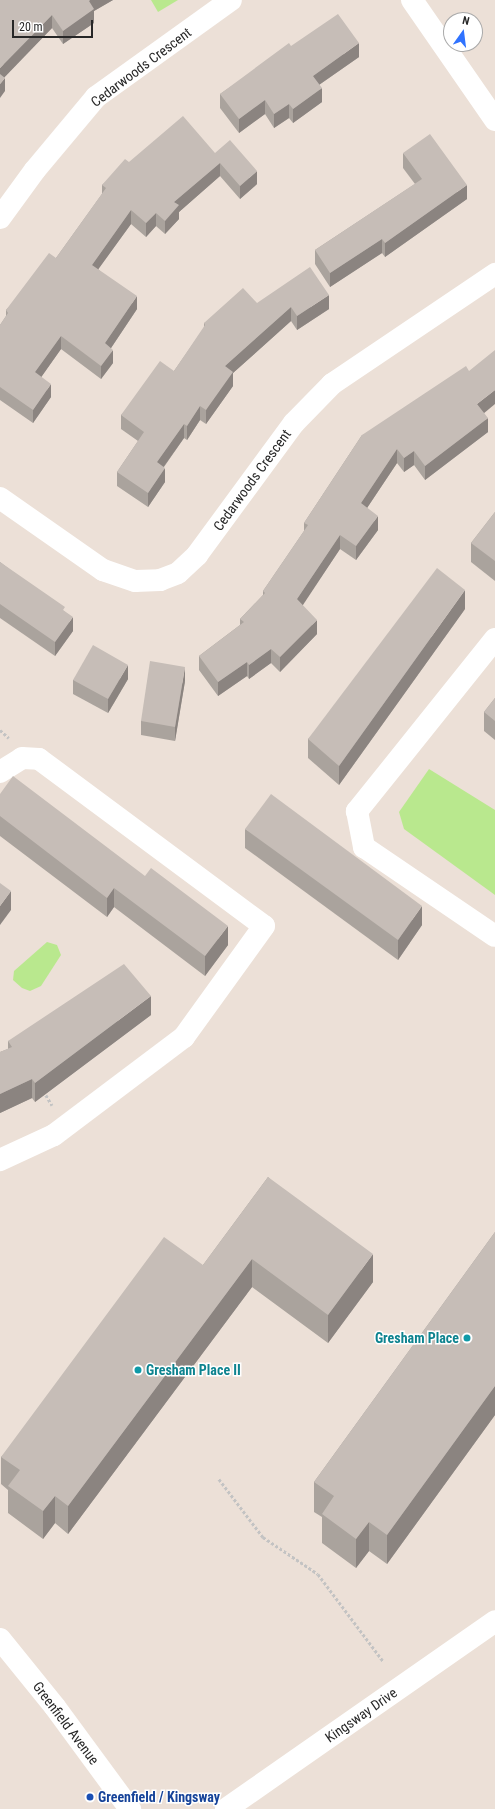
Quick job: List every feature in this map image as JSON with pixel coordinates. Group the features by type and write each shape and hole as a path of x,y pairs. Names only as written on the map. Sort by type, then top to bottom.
{"street":[{"name":"Cedarwoods Crescent","path":"0,218 35,170 96,97 230,0"},
{"path":"412,0 495,120"},
{"name":"Cedarwoods Crescent","path":"0,498 103,570 135,581 160,580 178,573 197,555 294,423 332,384 495,274"},
{"path":"495,639 357,811 364,847 495,936"},
{"path":"0,772 22,758 38,759 264,926 184,1037 54,1135 0,1160"},
{"name":"Kingsway Drive","path":"226,1809 495,1621"},
{"name":"Greenfield Avenue","path":"0,1639 56,1707 130,1809"}],"path":[{"path":"219,1479 263,1537 318,1574 382,1661"}],"green space":[{"path":"151,0 178,0 158,12"},
{"path":"429,769 495,810 495,895 404,829 399,812"},
{"path":"47,942 57,945 61,955 41,986 30,991 22,988 13,980 14,971"}],"building":[{"path":"0,0 90,0 89,1 94,9 63,31 52,15 0,68"},
{"path":"338,14 359,43 313,76 322,88 293,109 289,104 274,114 265,100 239,119 220,94 289,43 291,46"},
{"path":"0,74 5,78 0,84"},
{"path":"183,116 215,153 230,140 257,171 240,186 220,163 174,202 179,205 165,221 156,213 146,223 131,210 92,265 137,296 105,343 113,350 101,366 61,336 35,372 51,384 33,410 0,387 0,325 8,313 6,310 49,253 56,258 106,188 102,185 125,159 129,162"},
{"path":"430,134 467,185 385,243 382,239 330,273 315,250 422,179 403,153"},
{"path":"310,267 329,295 297,316 291,307 225,366 233,372 206,410 200,406 187,426 184,424 157,462 165,468 148,493 117,472 144,432 121,415 160,361 174,371 205,325 204,323 243,288 257,303"},
{"path":"495,350 495,390 477,404 488,418 425,466 414,451 404,458 397,449 361,503 378,516 356,546 340,535 297,599 317,620 280,657 271,649 249,665 247,662 218,682 199,656 244,622 240,619 265,593 263,591 308,525 304,523 362,435 466,366 469,371"},
{"path":"495,512 495,561 471,543"},
{"path":"0,562 65,607 63,610 73,617 55,642 0,604"},
{"path":"437,568 465,590 339,766 308,739"},
{"path":"93,645 128,665 108,699 73,680"},
{"path":"150,661 185,667 175,727 141,721"},
{"path":"495,698 495,721 484,712"},
{"path":"13,776 145,876 151,868 228,926 205,956 114,888 107,898 0,816 0,794"},
{"path":"271,794 422,906 398,940 245,829"},
{"path":"0,883 11,891 0,906"},
{"path":"124,964 151,996 35,1083 32,1079 0,1094 0,1052 12,1047 8,1041"},
{"path":"268,1177 373,1254 328,1315 252,1259 68,1506 55,1496 43,1511 8,1486 20,1470 1,1457 164,1237 203,1265"},
{"name":"Gresham Place","path":"495,1232 495,1386 387,1535 369,1522 356,1539 322,1514 334,1496 314,1482"}],"place":[{"name":"Gresham Place","path":"467,1338"},
{"name":"Gresham Place II","path":"138,1370"},
{"name":"Greenfield / Kingsway","path":"90,1797"}]}
